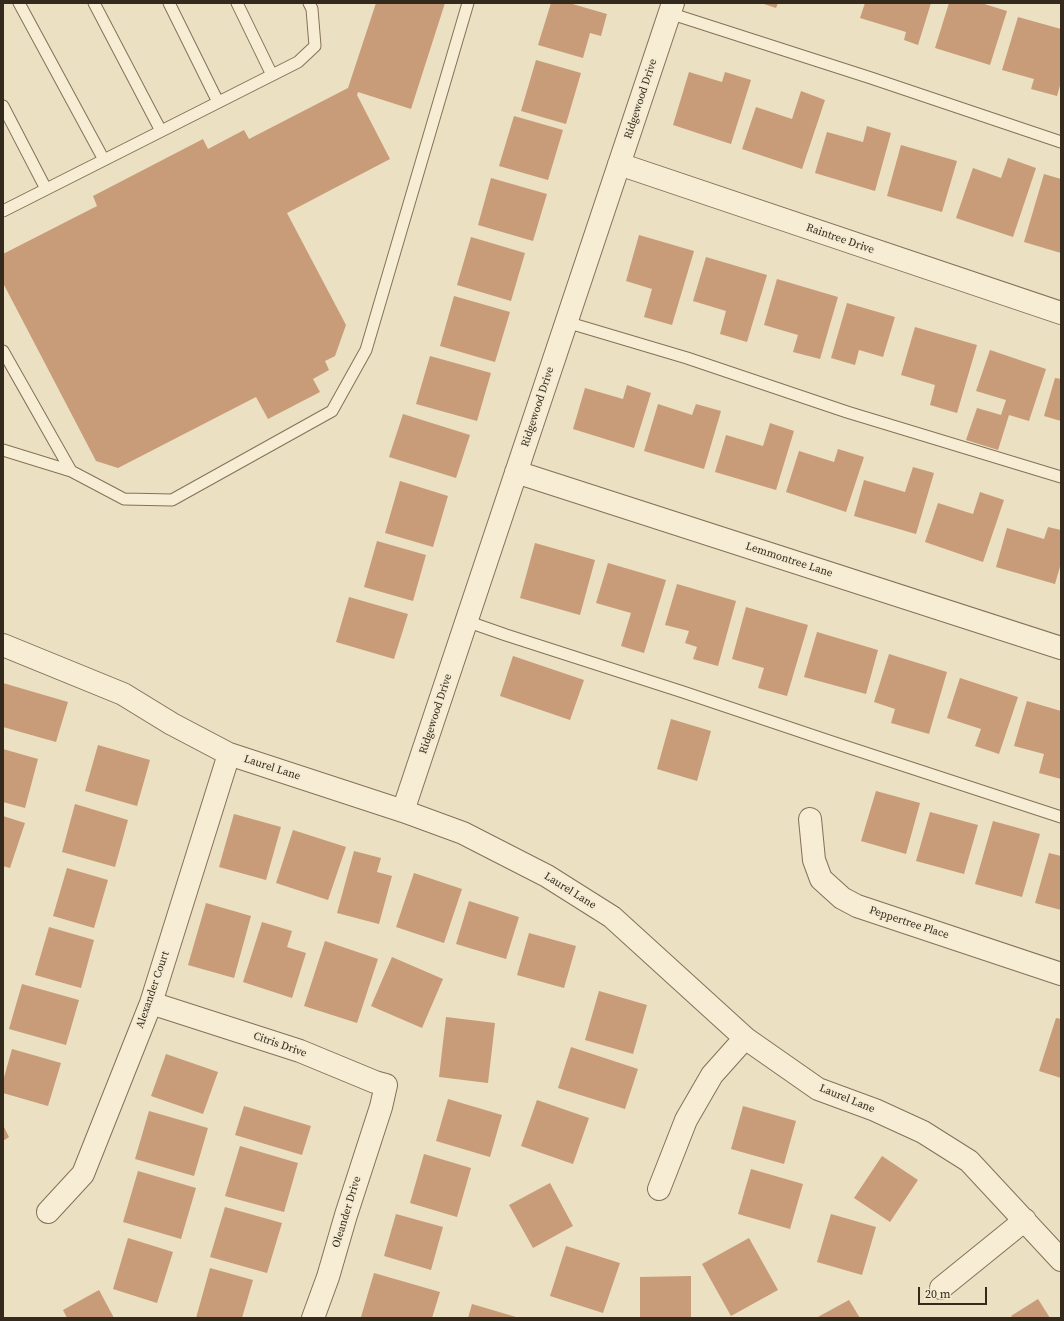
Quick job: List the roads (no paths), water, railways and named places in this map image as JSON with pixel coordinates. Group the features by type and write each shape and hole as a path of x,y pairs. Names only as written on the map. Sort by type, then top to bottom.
{"street":[{"name":"Ridgewood Drive","path":"403,811 671,8"},
{"name":"Raintree Drive","path":"619,164 1061,313"},
{"name":"Lemmontree Lane","path":"516,472 1061,648"},
{"name":"Laurel Lane","path":"3,645 123,694 172,724 229,754 403,811 463,833 547,876 612,917 745,1038 818,1089 875,1110 923,1132 969,1161 1061,1260"},
{"name":"Alexander Court","path":"48,1212 83,1174 151,1003 229,754"},
{"name":"Peppertree Place","path":"810,820 814,860 822,879 842,898 857,906 1061,974"},
{"name":"Citris Drive","path":"151,1003 300,1051 375,1082 386,1085 381,1107"},
{"path":"659,1189 686,1120 712,1075 745,1038"},
{"name":"Oleander Drive","path":"313,1318 328,1277 346,1215 381,1107"},
{"path":"941,1288 1025,1220"}],"lane":[{"path":"19,3 104,160"},
{"path":"94,3 161,131"},
{"path":"168,3 218,102"},
{"path":"237,3 272,75"},
{"path":"3,450 71,471 124,499 172,500 332,411 366,350 468,3"},
{"path":"3,211 298,62 315,46 313,5"},
{"path":"671,8 878,81 1061,142"},
{"path":"3,106 46,189"},
{"path":"566,322 687,358 847,412 1061,477"},
{"path":"3,351 71,471"},
{"path":"466,621 1061,817"}]}
